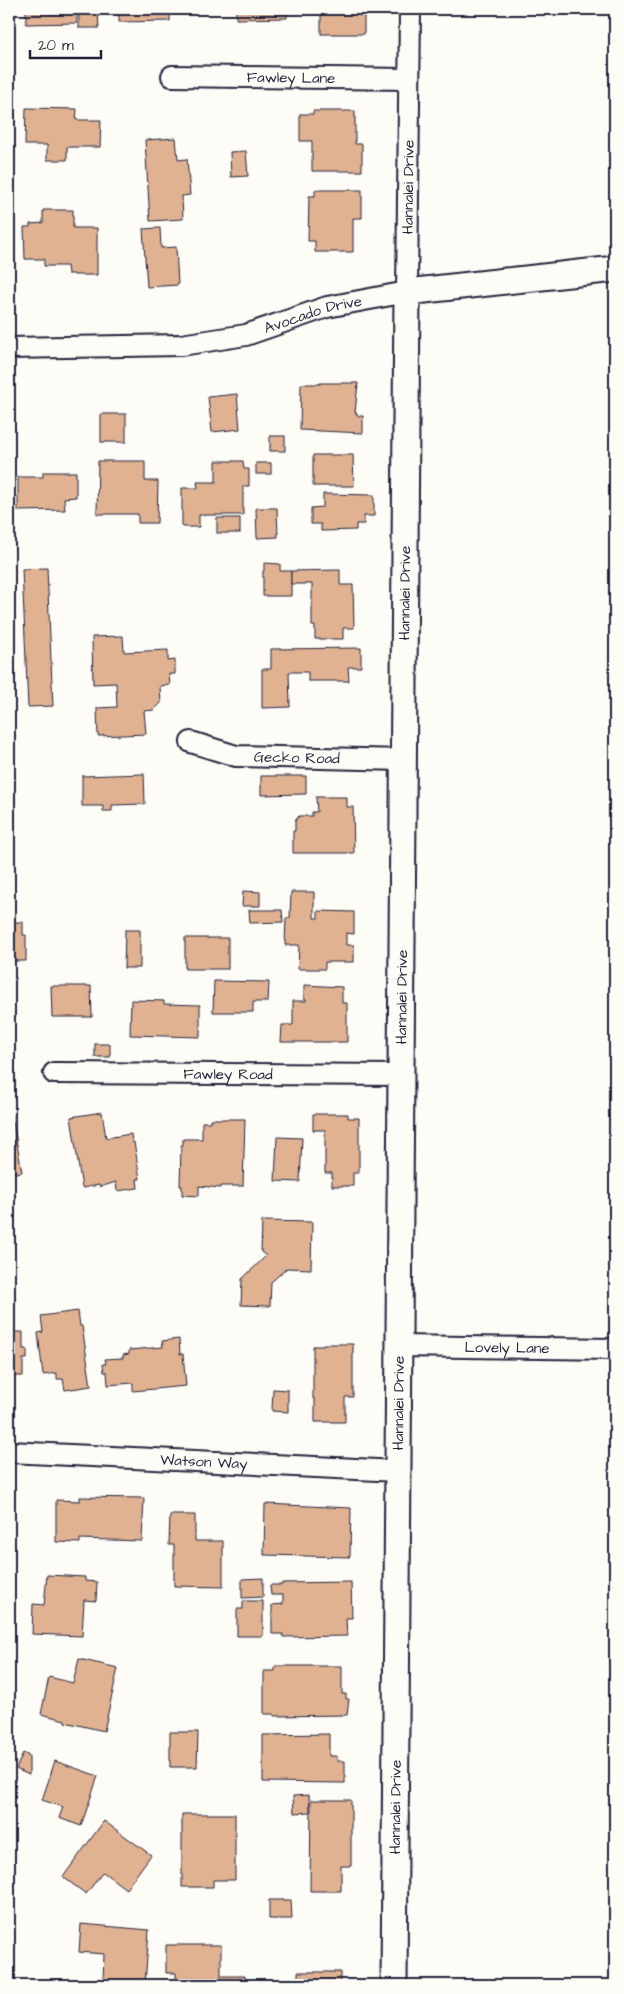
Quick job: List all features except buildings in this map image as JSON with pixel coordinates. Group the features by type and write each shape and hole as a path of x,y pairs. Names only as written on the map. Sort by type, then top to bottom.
{"street":[{"name":"Hannalei Drive","path":"394,1985 410,9"},
{"name":"Fawley Lane","path":"172,76 409,79"},
{"name":"Avocado Drive","path":"9,348 181,345 246,335 327,307 407,292 615,269"},
{"name":"Gecko Road","path":"191,742 236,756 404,760"},
{"name":"Fawley Road","path":"54,1072 401,1075"},
{"name":"Lovely Lane","path":"398,1346 615,1349"},
{"name":"Watson Way","path":"9,1452 398,1470"}]}
